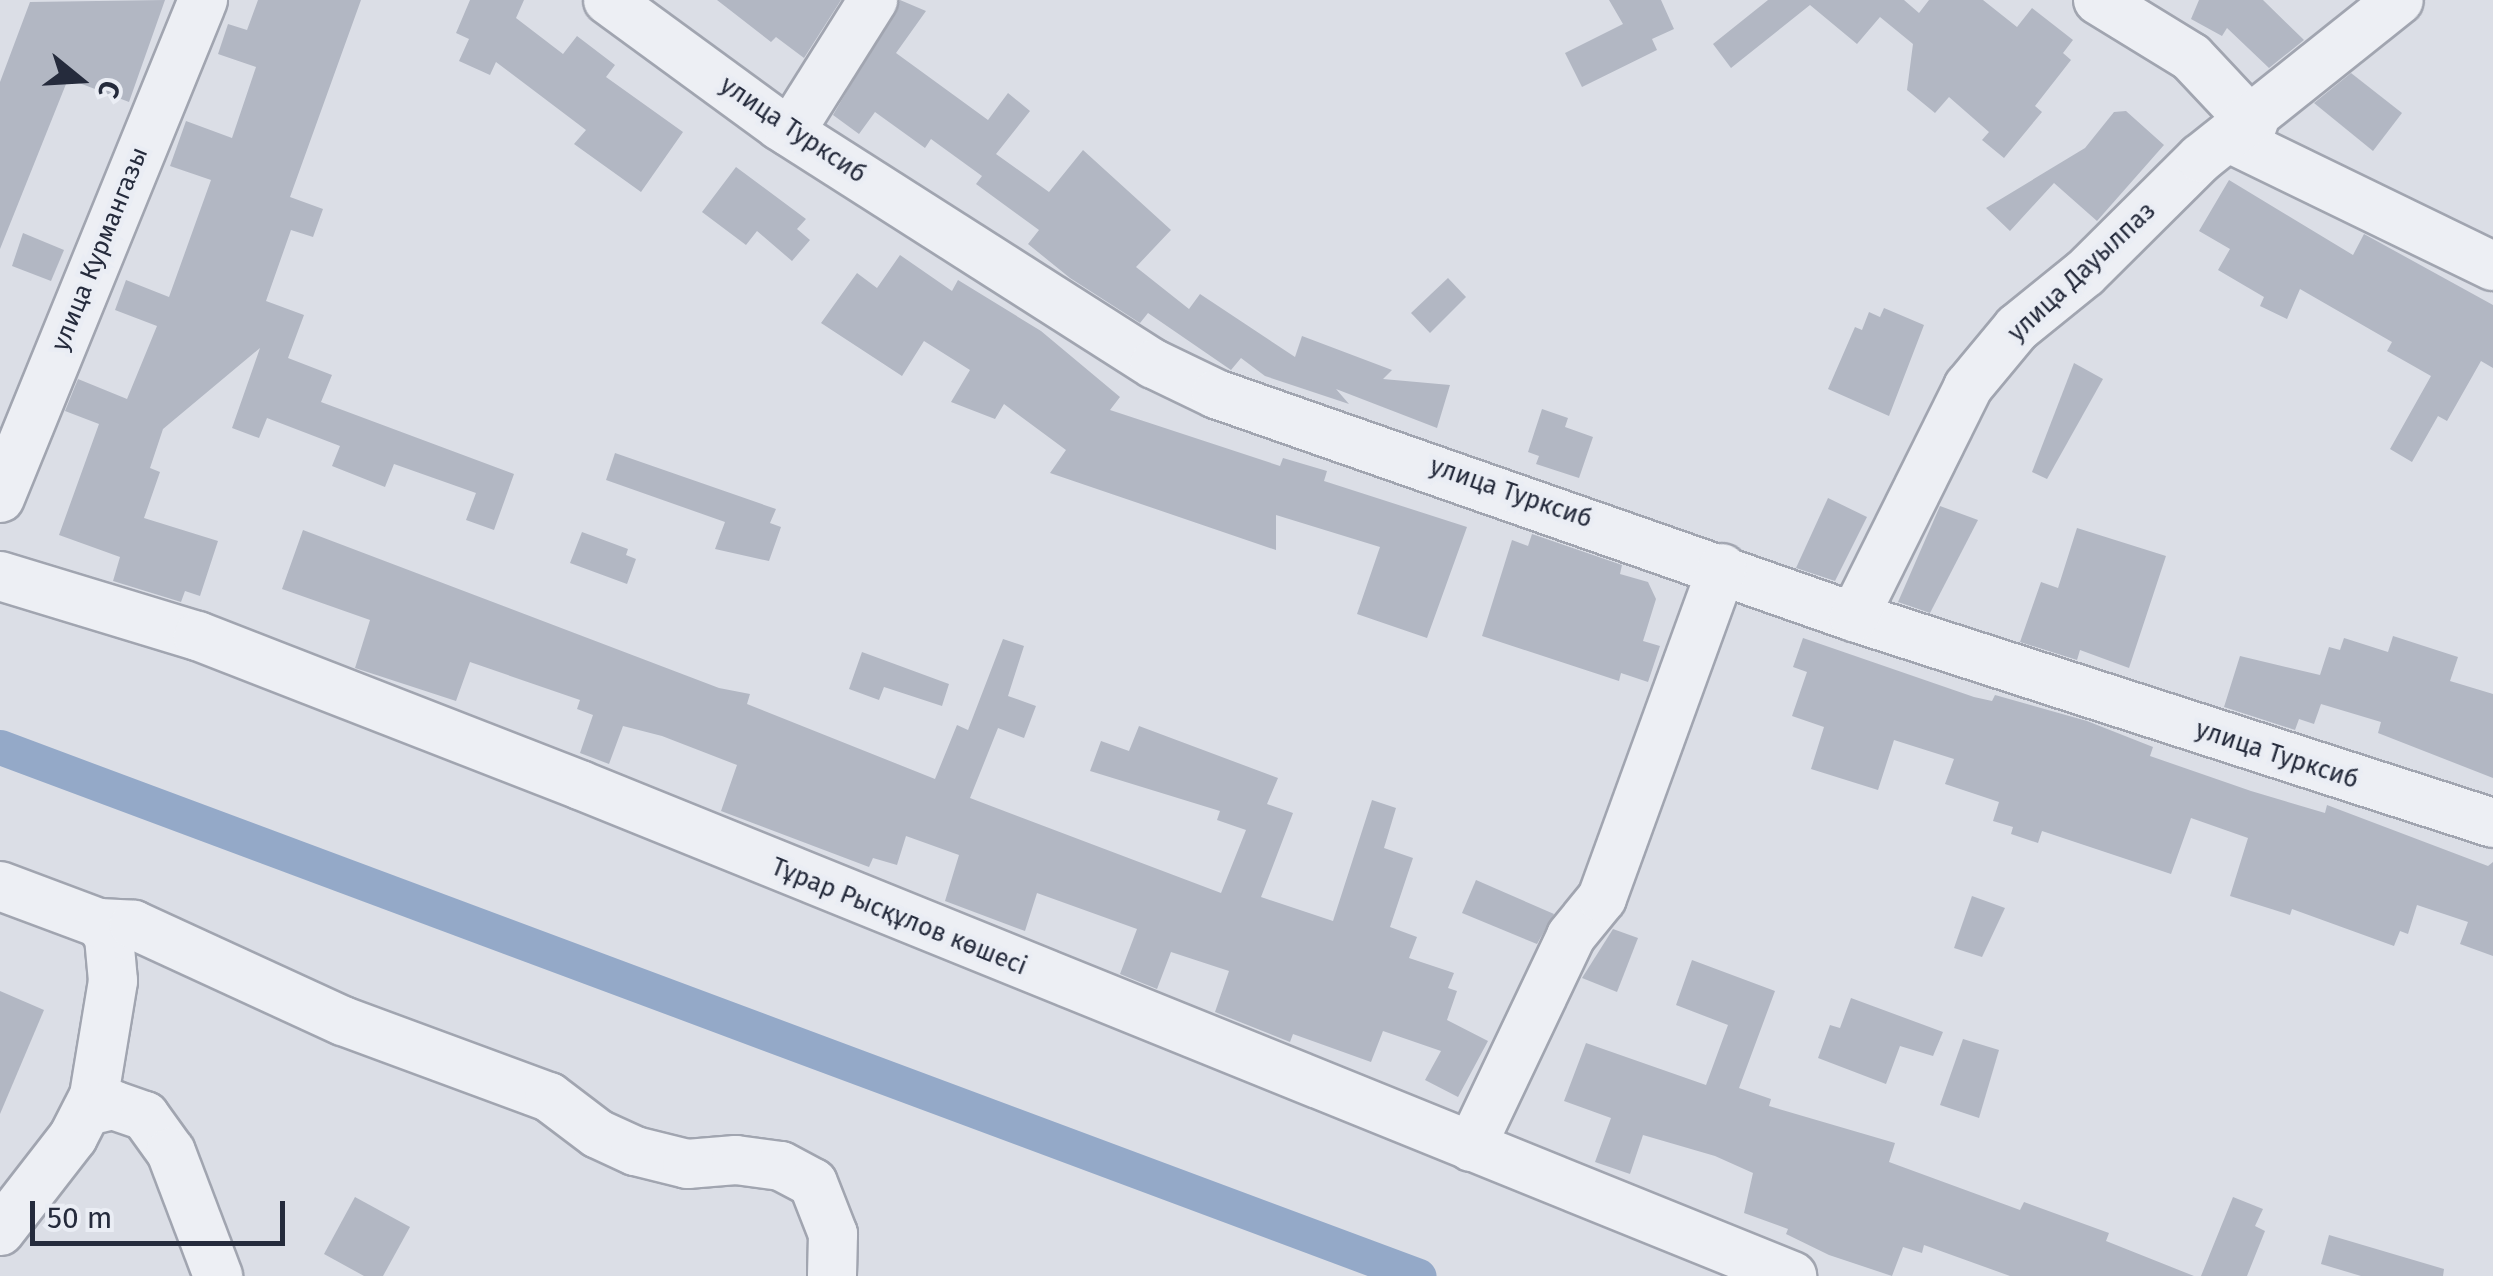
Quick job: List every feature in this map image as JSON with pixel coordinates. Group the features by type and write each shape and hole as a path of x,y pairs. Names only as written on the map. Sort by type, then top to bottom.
{"street":[{"name":"улица Курмангазы","path":"0,498 203,0"},
{"name":"улица Турксиб","path":"608,0 790,132 1154,364 1216,394 1854,617 2493,823"},
{"path":"790,132 873,0"},
{"path":"2098,0 2191,57 2241,130 2493,266"},
{"name":"улица Дауылпаз","path":"1854,617 1968,387 2017,328 2241,130 2399,0"},
{"path":"1471,1147 1563,953 1602,898 1722,568"},
{"name":"Тұрар Рысқұлов көшесі","path":"0,576 216,643 1792,1276"},
{"path":"0,886 100,923 134,925 343,1021 549,1097 598,1134 635,1151 687,1164 736,1160 781,1166 813,1182 834,1234 832,1276"},
{"path":"0,1231 86,1110 113,981 109,937 100,923"},
{"path":"86,1110 113,1106 146,1116 171,1152 218,1276"}],"building":[{"path":"165,0 129,102 74,81 66,84 0,249 0,82 30,2"},
{"path":"258,0 361,0 290,197 323,209 313,237 291,230 266,301 304,315 288,358 332,375 321,402 514,474 494,530 466,520 476,493 394,464 385,487 332,466 340,446 267,418 259,438 232,428 260,348 163,429 150,468 160,472 144,518 218,541 200,596 185,591 181,602 113,581 120,557 59,535 99,424 65,411 78,379 127,399 157,326 115,310 126,280 169,297 211,180 170,166 186,121 232,138 256,67 218,54 228,24 247,30"},
{"path":"470,0 524,0 516,18 563,54 577,36 615,65 606,77 683,132 641,192 574,144 586,130 496,62 490,75 459,61 469,39 456,33"},
{"path":"717,0 841,0 804,58 776,37 771,42"},
{"path":"900,0 926,11 896,53 988,120 1008,93 1030,111 996,154 1049,192 1083,150 1171,230 1136,267 1189,309 1200,294 1295,357 1302,336 1392,370 1383,379 1450,385 1437,428 1336,389 1349,404 1265,376 1241,358 1231,370 1148,313 1140,323 1070,278 1028,244 1039,230 976,184 982,176 931,139 925,148 875,112 859,134 833,115"},
{"path":"1609,0 1661,0 1674,29 1652,39 1657,50 1582,87 1565,53 1623,24"},
{"path":"1768,0 1904,0 1919,13 1929,0 1983,0 2017,27 2032,8 2073,40 2063,53 2071,60 2035,106 2042,112 2004,158 1982,140 1989,132 1949,97 1935,113 1907,90 1913,44 1880,17 1857,44 1810,5 1731,68 1713,44"},
{"path":"2199,0 2263,0 2304,40 2269,68 2227,28 2222,36 2191,19"},
{"path":"2351,73 2402,113 2373,151 2314,103"},
{"path":"2126,111 2164,145 2097,221 2054,183 2010,231 1986,208 2085,148 2114,112"},
{"path":"736,167 806,219 797,229 810,240 792,261 757,231 746,245 702,212"},
{"path":"2229,180 2353,255 2364,234 2493,305 2493,368 2481,361 2447,421 2438,416 2412,462 2390,449 2431,376 2387,351 2392,342 2300,289 2287,319 2260,306 2264,297 2218,270 2230,249 2199,231"},
{"path":"23,233 64,250 51,281 12,266"},
{"path":"900,255 952,291 958,280 1041,331 1120,397 1110,410 1280,466 1283,458 1327,471 1324,481 1467,527 1427,638 1357,614 1380,547 1276,515 1276,550 1050,473 1066,450 1004,404 995,419 951,402 970,370 924,341 902,376 821,323 857,273 877,288"},
{"path":"1448,278 1466,297 1430,333 1411,313"},
{"path":"1884,308 1924,325 1889,416 1828,389 1855,327 1862,330 1869,312 1880,317"},
{"path":"2074,363 2103,379 2047,479 2032,472"},
{"path":"1542,409 1568,418 1565,427 1593,437 1579,478 1536,464 1539,456 1528,452"},
{"path":"615,453 776,509 770,523 781,527 769,561 715,549 725,522 606,480"},
{"path":"1828,498 1867,517 1835,581 1796,568"},
{"path":"1940,506 1978,520 1930,613 1898,602"},
{"path":"2077,528 2166,556 2129,668 2080,650 2077,660 2020,642 2041,582 2058,588"},
{"path":"303,530 719,688 750,694 747,704 935,779 957,725 968,730 1003,639 1024,646 1008,696 1036,706 1024,738 998,728 970,798 1221,893 1246,830 1217,820 1220,811 1090,771 1101,741 1129,751 1139,726 1278,778 1267,804 1293,813 1261,897 1333,921 1372,800 1396,808 1384,848 1413,858 1390,927 1417,937 1409,958 1454,973 1448,988 1457,991 1447,1020 1488,1041 1458,1097 1425,1080 1441,1051 1383,1031 1371,1062 1293,1034 1290,1042 1215,1012 1229,971 1171,952 1157,989 1120,974 1137,929 1037,893 1025,931 945,901 959,855 906,836 897,865 873,858 869,867 721,811 737,765 662,736 623,726 609,764 580,753 593,715 577,709 580,700 470,662 456,701 355,668 370,620 282,589"},
{"path":"582,532 628,549 626,555 636,559 627,584 570,563"},
{"path":"1532,534 1622,565 1620,574 1648,582 1656,599 1643,641 1660,646 1648,682 1621,673 1619,681 1482,636 1512,540 1528,546"},
{"path":"2393,636 2458,657 2450,681 2493,694 2493,778 2378,733 2381,722 2321,704 2314,724 2299,719 2295,730 2224,707 2240,656 2320,675 2329,647 2340,650 2344,638 2388,652"},
{"path":"1803,638 1974,697 1992,701 1995,695 2087,721 2153,747 2150,756 2325,813 2327,805 2488,866 2493,862 2493,956 2460,944 2468,922 2417,905 2408,934 2400,931 2394,946 2292,909 2290,915 2230,896 2248,838 2191,818 2171,874 2042,831 2038,843 2011,834 2013,827 1993,821 1999,802 1945,784 1954,759 1894,740 1878,790 1811,769 1824,727 1792,716 1807,672 1793,667"},
{"path":"862,652 949,684 942,706 884,687 879,700 849,689"},
{"path":"1476,880 1554,914 1537,944 1462,913"},
{"path":"1972,896 2005,908 1982,957 1954,948"},
{"path":"1613,929 1638,938 1617,992 1582,978"},
{"path":"1692,960 1775,991 1739,1088 1771,1099 1769,1106 1895,1143 1889,1162 2020,1210 2024,1202 2109,1233 2106,1241 2194,1276 2010,1276 1924,1245 1922,1253 1903,1247 1892,1276 1829,1255 1786,1234 1788,1229 1744,1213 1753,1173 1715,1156 1643,1135 1630,1174 1595,1162 1611,1118 1564,1101 1586,1043 1706,1085 1728,1025 1676,1005"},
{"path":"0,991 44,1010 0,1114"},
{"path":"1851,998 1943,1032 1933,1056 1900,1046 1886,1084 1818,1058 1830,1025 1840,1028"},
{"path":"1963,1039 1999,1050 1979,1118 1940,1105"},
{"path":"355,1197 410,1227 383,1276 364,1276 324,1254"},
{"path":"2233,1197 2263,1209 2255,1226 2265,1231 2247,1276 2201,1276"},
{"path":"2329,1235 2444,1269 2443,1276 2361,1276 2321,1264"}],"waterway":[{"path":"0,747 1419,1276"}]}
